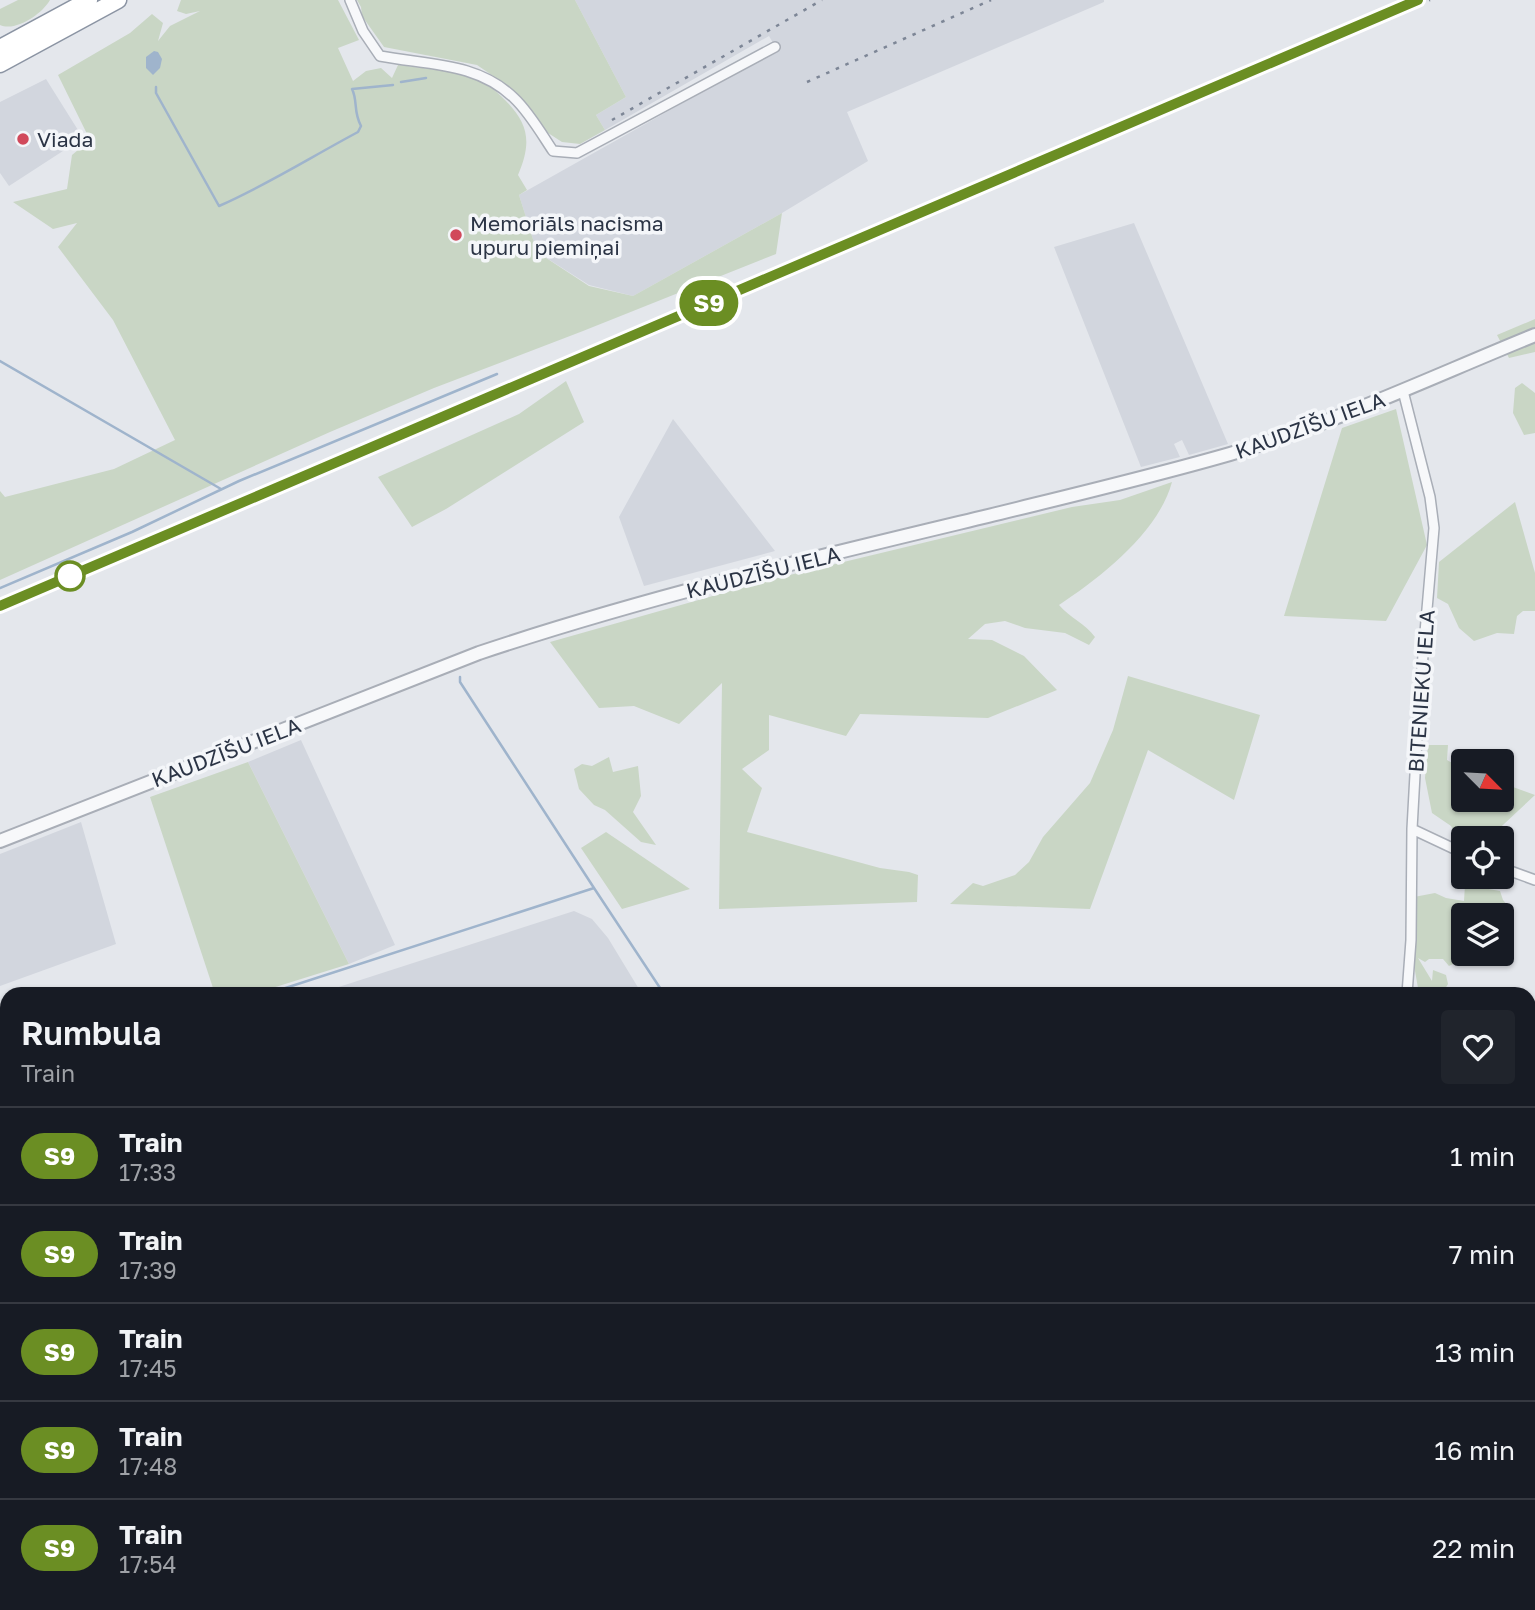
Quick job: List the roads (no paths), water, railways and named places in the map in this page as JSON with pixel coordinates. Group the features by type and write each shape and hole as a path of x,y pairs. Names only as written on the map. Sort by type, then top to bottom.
{"highway":[{"path":"2,53 89,0"},
{"path":"71,10 118,0"}],"street":[{"path":"350,0 363,31 380,56 459,67 490,79 515,98 553,150 577,153 775,47"},
{"name":"KAUDZĪŠU IELA","path":"0,841 479,653 532,635 719,581 1230,454 1321,423 1535,335"},
{"name":"BITENIEKU IELA","path":"1403,391 1430,497 1434,528 1419,702 1408,987"},
{"path":"1412,829 1451,847"},
{"path":"1514,872 1535,880"}],"water":[{"path":"154,51 158,52 162,59 160,68 153,75 146,68 146,57"}],"waterway":[{"path":"401,82 426,78"},
{"path":"156,87 156,93 219,206 358,132 361,126 352,89 393,85"},
{"path":"0,361 221,489"},
{"path":"0,588 132,532 239,481 497,374"},
{"path":"460,677 460,682 594,888"},
{"path":"289,987 594,888 659,987"}],"railway":[{"path":"612,120 822,0"},
{"path":"807,82 991,0"},
{"path":"0,611 1430,0"}],"train":[{"name":"S9","path":"0,606 1418,0"}],"place":[{"name":"Viada","path":"23,139"},
{"name":"Memoriāls nacisma upuru piemiņai","path":"456,235"}]}
